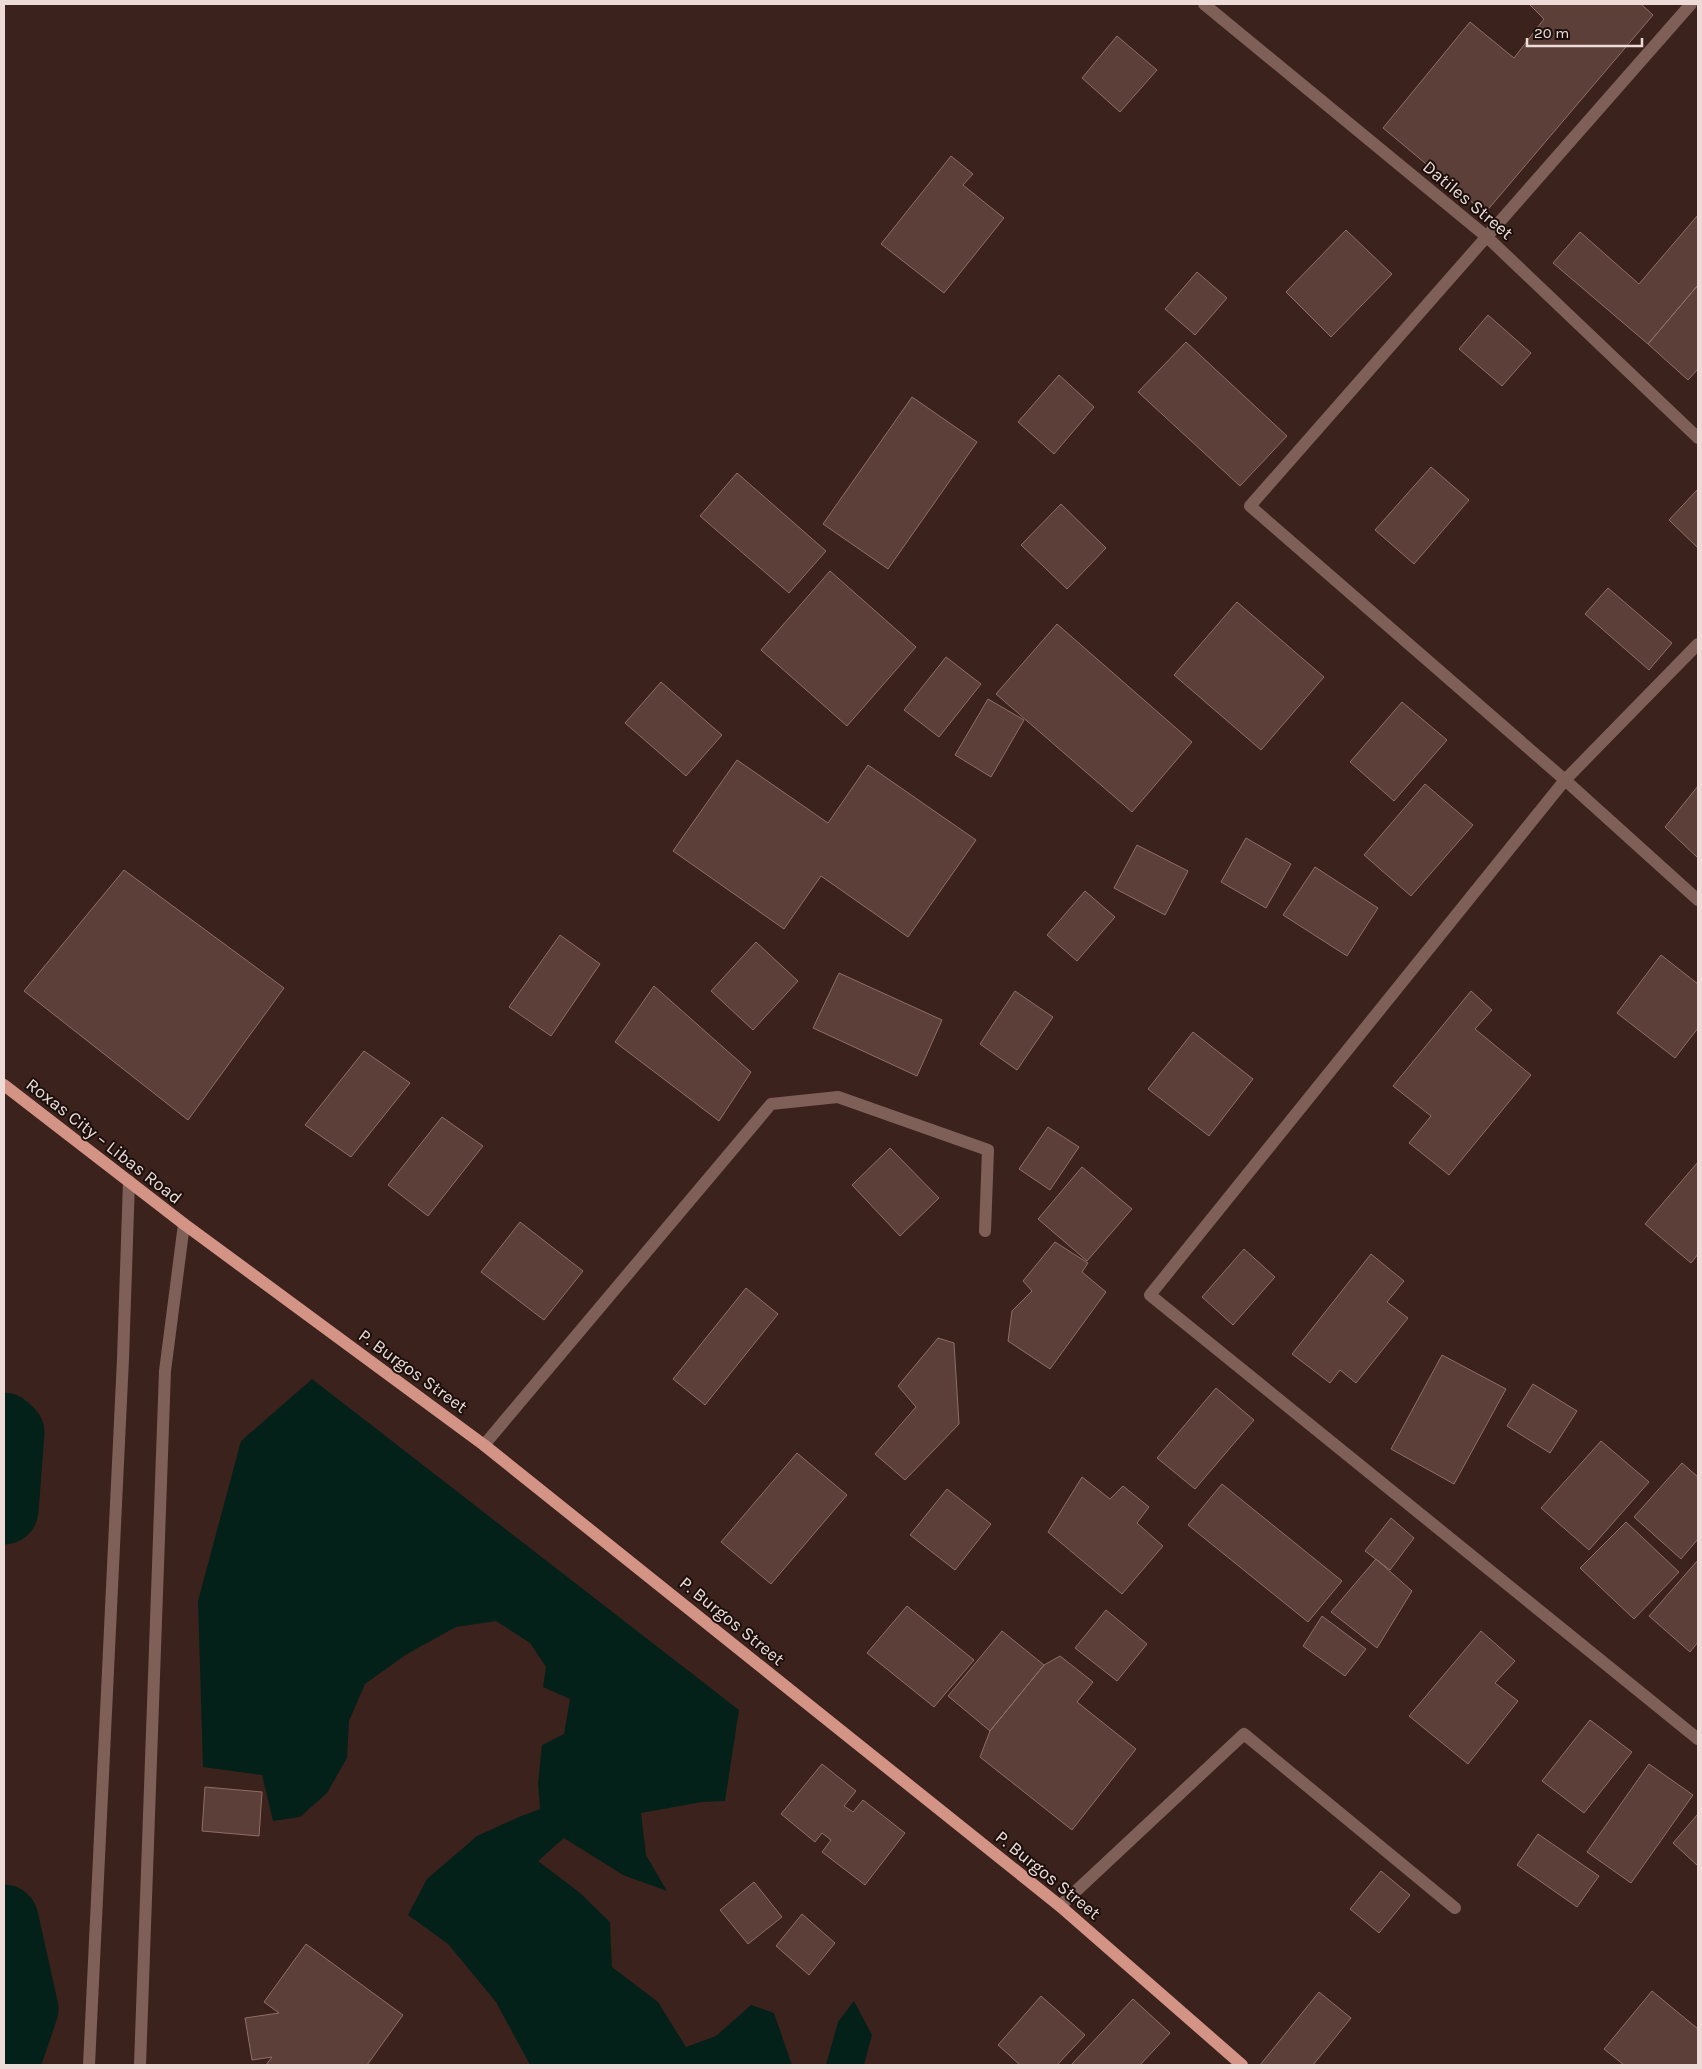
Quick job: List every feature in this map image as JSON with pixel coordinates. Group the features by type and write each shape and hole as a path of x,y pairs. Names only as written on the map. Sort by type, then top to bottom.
{"main road":[{"name":"Roxas City – Libas Road","path":"4,1085 184,1224"},
{"name":"P. Burgos Street","path":"184,1224 484,1446 1060,1906 1242,2065"}],"street":[{"name":"Datiles Street","path":"1204,4 1487,237 1698,438"},
{"path":"1691,4 1250,506 1565,780 1698,900"},
{"path":"1698,644 1565,780 1150,1295 1698,1739"},
{"path":"484,1446 771,1104 838,1097 988,1150 985,1230"},
{"path":"90,2065 123,1359 129,1180"},
{"path":"140,2065 165,1371 184,1224"},
{"path":"1060,1906 1244,1734 1455,1908"}],"water":[{"path":"312,1379 739,1710 725,1801 702,1802 641,1813 646,1855 667,1891 623,1875 564,1838 538,1861 579,1892 610,1922 612,1967 658,2002 686,2047 716,2036 751,2005 774,2013 792,2065 530,2065 496,2002 448,1944 408,1915 427,1879 477,1836 540,1809 538,1783 542,1745 564,1734 570,1699 543,1687 546,1667 530,1643 496,1621 456,1627 407,1654 365,1684 349,1721 347,1758 327,1793 300,1817 273,1821 262,1775 203,1767 198,1601 241,1441"},
{"path":"854,2001 872,2035 864,2065 826,2065 838,2022"}],"building":[{"path":"1529,4 1641,4 1653,15 1485,213 1383,128 1470,22 1514,58 1544,19"},
{"path":"1117,36 1157,70 1120,112 1082,78"},
{"path":"951,156 973,174 963,185 1004,218 944,293 881,244"},
{"path":"1698,215 1698,285 1648,344 1553,263 1580,232 1639,284"},
{"path":"1346,230 1392,274 1331,337 1286,292"},
{"path":"1197,272 1227,298 1195,335 1165,309"},
{"path":"1698,285 1698,369 1688,380 1648,344"},
{"path":"1488,315 1531,353 1502,386 1459,349"},
{"path":"1186,342 1287,436 1240,486 1138,392"},
{"path":"1059,375 1094,407 1054,454 1018,422"},
{"path":"912,397 977,442 888,569 823,524"},
{"path":"1431,467 1469,500 1414,564 1375,530"},
{"path":"737,473 826,551 789,593 700,516"},
{"path":"1698,491 1698,548 1669,520"},
{"path":"1061,504 1106,548 1067,589 1021,545"},
{"path":"830,571 916,647 847,726 761,650"},
{"path":"1608,588 1672,643 1649,670 1585,614"},
{"path":"1237,602 1324,677 1261,750 1174,675"},
{"path":"1057,624 1192,742 1132,812 996,694"},
{"path":"946,657 981,684 939,737 904,710"},
{"path":"661,682 722,735 686,776 625,723"},
{"path":"988,699 1024,720 991,777 955,755"},
{"path":"1402,702 1447,740 1394,801 1350,762"},
{"path":"737,760 828,823 868,765 976,840 908,937 821,876 784,929 673,851"},
{"path":"1425,784 1473,825 1411,896 1364,855"},
{"path":"1698,786 1698,858 1665,827"},
{"path":"1246,838 1291,864 1266,908 1221,882"},
{"path":"1137,845 1188,871 1165,915 1114,888"},
{"path":"1315,867 1378,908 1347,956 1283,915"},
{"path":"124,870 284,988 188,1120 24,991"},
{"path":"1085,891 1115,917 1077,961 1047,935"},
{"path":"560,935 600,964 551,1036 509,1007"},
{"path":"756,942 798,981 753,1030 711,991"},
{"path":"1661,955 1698,984 1698,1028 1675,1058 1617,1013"},
{"path":"839,973 942,1020 917,1076 813,1028"},
{"path":"654,986 751,1072 719,1121 615,1042"},
{"path":"1015,991 1053,1017 1017,1070 980,1044"},
{"path":"1471,991 1492,1010 1475,1029 1531,1075 1449,1175 1409,1143 1431,1116 1393,1086"},
{"path":"1193,1032 1253,1079 1209,1136 1148,1089"},
{"path":"364,1051 410,1083 351,1157 305,1125"},
{"path":"442,1117 483,1146 428,1216 388,1185"},
{"path":"1048,1127 1079,1147 1050,1190 1019,1169"},
{"path":"890,1148 939,1198 900,1236 852,1185"},
{"path":"1698,1162 1698,1254 1691,1263 1645,1224"},
{"path":"1082,1167 1132,1209 1087,1261 1038,1219"},
{"path":"520,1222 583,1271 544,1320 481,1272"},
{"path":"1055,1242 1088,1263 1082,1272 1106,1292 1050,1369 1008,1341 1012,1311 1032,1291 1023,1281"},
{"path":"1244,1249 1275,1277 1233,1325 1202,1297"},
{"path":"1371,1254 1404,1281 1387,1302 1408,1318 1356,1383 1340,1370 1330,1383 1292,1354"},
{"path":"746,1288 778,1314 705,1405 673,1379"},
{"path":"938,1338 954,1343 959,1424 905,1480 875,1454 916,1407 898,1386"},
{"path":"1442,1355 1506,1389 1454,1484 1391,1449"},
{"path":"1533,1384 1577,1411 1550,1453 1507,1426"},
{"path":"1216,1388 1254,1420 1195,1489 1157,1458"},
{"path":"1601,1441 1649,1482 1589,1550 1541,1508"},
{"path":"797,1453 847,1495 771,1584 721,1542"},
{"path":"1682,1463 1698,1477 1698,1539 1681,1559 1634,1517"},
{"path":"1082,1477 1110,1499 1123,1486 1149,1507 1137,1523 1163,1546 1122,1594 1048,1532"},
{"path":"1222,1484 1342,1581 1308,1622 1188,1525"},
{"path":"947,1489 991,1524 955,1570 910,1535"},
{"path":"1391,1518 1414,1538 1390,1570 1365,1551"},
{"path":"1626,1522 1679,1572 1634,1619 1580,1568"},
{"path":"1376,1559 1412,1591 1377,1648 1331,1612"},
{"path":"1698,1560 1698,1642 1690,1652 1649,1616"},
{"path":"907,1606 974,1660 934,1707 867,1653"},
{"path":"1106,1610 1147,1644 1117,1681 1075,1648"},
{"path":"1322,1616 1366,1649 1345,1676 1303,1646"},
{"path":"1002,1631 1044,1665 990,1731 948,1696"},
{"path":"1481,1631 1515,1661 1495,1683 1518,1701 1468,1764 1409,1716"},
{"path":"1060,1656 1093,1682 1077,1702 1136,1749 1072,1830 980,1757 990,1731 1044,1665"},
{"path":"1590,1720 1632,1752 1584,1813 1542,1781"},
{"path":"822,1764 856,1791 844,1806 853,1812 863,1800 905,1833 865,1885 822,1852 831,1840 822,1833 815,1842 781,1814"},
{"path":"1649,1764 1693,1795 1631,1883 1587,1852"},
{"path":"205,1787 262,1792 259,1836 202,1831"},
{"path":"1698,1814 1698,1866 1673,1843"},
{"path":"1538,1834 1599,1876 1577,1907 1517,1865"},
{"path":"1381,1871 1410,1895 1379,1933 1350,1909"},
{"path":"754,1882 782,1917 748,1944 720,1910"},
{"path":"802,1914 835,1943 809,1975 776,1946"},
{"path":"306,1944 403,2015 367,2065 266,2065 272,2057 252,2060 245,2018 279,2013 264,2002"},
{"path":"1652,1991 1698,2029 1698,2065 1624,2065 1604,2049"},
{"path":"1319,1992 1351,2018 1313,2065 1260,2065"},
{"path":"1041,1996 1085,2035 1057,2065 1020,2065 998,2045"},
{"path":"1133,1999 1170,2033 1140,2065 1071,2065"}],"waterway":[{"path":"4,1427 10,1433 4,1510"},
{"path":"4,1919 24,2009 5,2065"}]}
